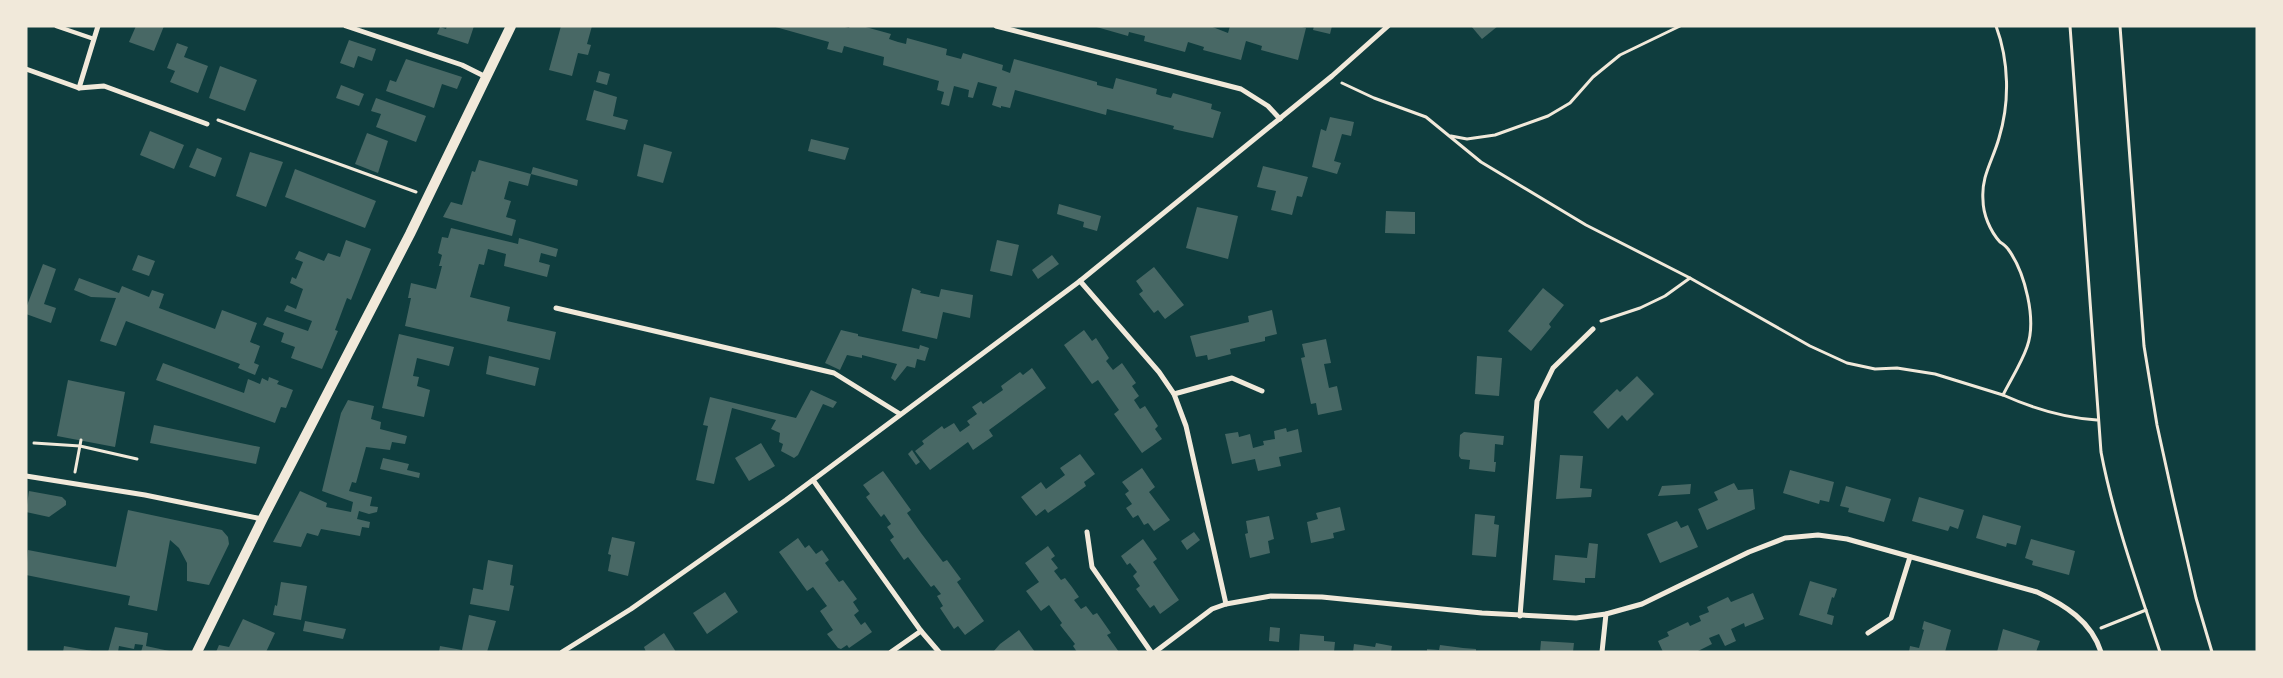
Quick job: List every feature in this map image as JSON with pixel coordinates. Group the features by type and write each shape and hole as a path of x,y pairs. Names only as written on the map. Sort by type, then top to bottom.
{"main road":[{"path":"197,652 262,519 428,197 511,26"}],"street":[{"path":"79,88 98,26"},
{"path":"346,26 462,65 487,78"},
{"path":"996,26 1241,89 1268,106 1280,119"},
{"path":"562,652 639,604 813,480 1080,281 1332,76 1388,26"},
{"path":"26,70 79,88 104,86 207,124"},
{"path":"1080,281 1159,372 1174,394 1186,426 1226,604"},
{"path":"556,308 834,373 900,414"},
{"path":"1520,616 1537,401 1554,368 1593,329"},
{"path":"1174,394 1232,378 1262,391"},
{"path":"26,476 73,483 262,519"},
{"path":"813,480 921,631 939,652"},
{"path":"1087,532 1092,567 1151,652"},
{"path":"1155,652 1212,609 1226,604 1271,596 1322,597 1520,616 1576,618 1606,614 1642,604 1748,552 1785,538 1818,535 1847,539 2037,592 2063,605 2080,617 2092,633 2101,652"},
{"path":"1868,634 1891,618 1910,557"},
{"path":"1602,652 1606,614"},
{"path":"891,652 921,631"}],"lane":[{"path":"56,26 94,39"}],"path":[{"path":"1450,136 1467,139 1496,135 1548,116 1570,103 1593,77 1620,55 1680,26"},
{"path":"1996,26 2004,48 2006,96 2000,137 1983,181 1983,202 1988,223 1999,241 2008,248 2020,269 2027,294 2029,327 2028,346 2003,395"},
{"path":"2070,26 2097,420 2107,485 2160,652"},
{"path":"2120,26 2144,346 2157,425 2173,498 2196,598 2212,652"},
{"path":"1332,76 1352,88 1426,117 1481,162 1536,196 1586,225 1690,278 1810,346 1847,363 1875,370 1897,368 1935,374 2003,395 2021,403 2072,417 2097,420"},
{"path":"207,124 218,120 428,197"},
{"path":"1604,319 1640,308 1665,296 1690,278"},
{"path":"73,483 81,440"},
{"path":"34,443 80,446 137,458"},
{"path":"2092,633 2146,610"}],"building":[{"path":"136,26 164,26 154,51 129,42"},
{"path":"447,26 474,26 468,44 437,34 440,27 446,29"},
{"path":"561,26 592,26 587,44 591,45 588,55 578,53 572,76 549,70"},
{"path":"772,26 841,26 849,28 850,26 862,26 891,34 889,39 898,42 906,44 907,38 947,49 946,55 961,59 963,53 1003,65 1002,70 1010,73 1014,59 1097,82 1097,85 1113,89 1116,78 1157,89 1156,94 1162,96 1171,98 1173,93 1212,104 1211,109 1221,112 1213,138 1173,129 1174,126 1107,109 1106,115 1015,90 1010,108 1001,106 1001,108 992,105 997,87 978,82 973,98 968,97 969,90 954,86 949,106 941,104 944,92 937,90 939,81 883,65 884,57 844,46 842,53 827,49 829,42"},
{"path":"1093,26 1210,26 1228,33 1230,26 1298,26 1306,28 1298,60 1261,50 1262,46 1246,41 1241,60 1203,50 1204,47 1188,42 1185,52 1144,41 1145,36 1129,32 1128,36"},
{"path":"1314,26 1332,26 1330,34 1313,30"},
{"path":"1471,26 1498,26 1482,39"},
{"path":"349,40 376,49 372,61 358,56 354,68 340,63"},
{"path":"177,43 188,47 184,57 208,66 198,93 170,82 175,71 167,68"},
{"path":"406,59 462,77 457,89 442,84 434,108 386,91 390,80 396,82"},
{"path":"220,66 257,80 245,111 209,98"},
{"path":"599,71 610,74 607,85 596,82"},
{"path":"341,85 364,94 359,106 336,98"},
{"path":"594,90 617,97 613,116 628,120 625,130 586,120"},
{"path":"376,98 426,116 416,142 376,127 381,114 371,111"},
{"path":"1330,117 1354,122 1351,136 1342,134 1334,161 1341,163 1337,174 1312,167 1321,129 1326,131"},
{"path":"150,131 184,145 174,169 140,155"},
{"path":"367,133 388,141 378,173 355,164"},
{"path":"811,139 849,148 845,160 808,151"},
{"path":"644,144 672,152 663,183 637,176"},
{"path":"197,148 222,158 215,177 189,167"},
{"path":"250,152 283,162 266,207 236,196"},
{"path":"479,160 531,174 528,186 509,181 504,199 511,201 506,217 516,220 512,236 443,217 451,202 462,205 472,171 475,172"},
{"path":"1263,166 1308,177 1302,197 1297,196 1292,215 1271,210 1276,191 1257,187"},
{"path":"533,167 578,180 577,186 531,174"},
{"path":"295,169 376,201 365,228 285,197"},
{"path":"1059,204 1101,216 1097,231 1083,227 1084,222 1057,214"},
{"path":"1197,207 1238,216 1228,259 1186,248"},
{"path":"1386,211 1415,212 1415,234 1385,233"},
{"path":"451,228 518,244 519,238 558,249 556,257 541,253 539,262 550,265 547,277 504,266 506,254 488,249 484,265 479,264 470,297 510,307 507,321 556,332 550,360 405,326 411,298 408,298 411,283 436,289 442,266 439,266 442,255 438,253 442,237 448,238"},
{"path":"346,240 371,249 351,300 347,298 335,330 338,331 322,369 291,358 295,347 281,342 284,333 263,325 267,317 308,331 312,321 284,311 287,305 296,309 303,289 290,283 292,277 296,279 303,262 295,259 299,251 324,261 328,253 340,257"},
{"path":"997,240 1019,245 1012,276 990,271"},
{"path":"138,255 155,261 149,276 132,270"},
{"path":"1052,255 1059,264 1038,279 1032,270"},
{"path":"43,264 56,269 44,304 56,308 51,323 26,314 26,308"},
{"path":"1154,267 1184,305 1165,319 1158,310 1154,313 1139,294 1143,291 1136,281"},
{"path":"79,278 119,293 122,286 149,297 152,290 164,294 159,308 215,329 222,310 257,323 250,342 260,346 254,363 259,365 255,375 238,368 240,364 126,321 116,346 100,341 116,298 91,297 74,290"},
{"path":"912,288 921,291 920,293 939,297 941,289 973,295 970,318 943,312 937,339 902,331"},
{"path":"1543,288 1564,305 1549,324 1551,327 1531,351 1508,331"},
{"path":"1272,310 1277,334 1265,337 1265,341 1230,349 1231,354 1208,360 1207,355 1196,357 1190,336 1249,322 1248,316"},
{"path":"841,330 858,334 858,336 919,349 920,345 929,348 925,361 917,359 915,368 907,366 895,381 891,378 897,364 862,355 862,358 847,355 840,370 825,363"},
{"path":"1084,330 1092,341 1096,338 1109,358 1106,361 1113,370 1122,363 1136,383 1132,386 1139,396 1134,400 1140,409 1145,406 1158,426 1155,429 1162,439 1142,453 1114,414 1119,410 1098,380 1092,384 1064,345"},
{"path":"399,334 454,347 449,366 417,358 413,376 419,377 417,386 430,390 424,417 382,408"},
{"path":"1326,339 1331,363 1324,364 1329,388 1337,386 1342,410 1318,415 1316,403 1311,404 1301,358 1305,357 1302,344"},
{"path":"489,356 539,368 535,386 486,374"},
{"path":"1477,356 1502,358 1499,396 1475,394"},
{"path":"163,363 244,393 248,379 260,384 262,378 268,381 269,377 279,381 277,384 293,390 286,408 281,407 275,423 156,380"},
{"path":"1032,368 1046,388 989,430 993,436 973,450 968,442 930,470 915,451 924,444 922,441 942,426 944,429 954,423 960,432 970,425 967,421 977,414 972,407 981,401 983,404 1003,390 1001,386 1020,372 1023,375"},
{"path":"1637,376 1654,394 1627,421 1622,415 1608,429 1593,412 1617,389 1620,392"},
{"path":"68,380 125,392 115,447 57,436"},
{"path":"811,390 837,402 833,408 823,404 798,455 794,458 781,451 783,444 779,442 780,433 771,429 776,420 732,408 714,484 696,480 708,426 703,425 710,397 796,418"},
{"path":"348,400 374,406 371,419 381,422 380,429 407,436 405,444 392,442 390,450 366,447 356,483 352,482 349,491 372,497 370,506 378,507 377,512 369,514 359,511 357,519 370,522 369,528 362,527 360,536 321,529 318,536 307,533 301,547 273,542 300,491 327,503 326,507 351,512 353,502 322,491 341,413"},
{"path":"154,425 260,447 256,464 150,443"},
{"path":"1286,428 1287,432 1298,429 1302,452 1279,457 1281,466 1258,471 1255,459 1232,464 1225,434 1238,432 1239,437 1250,434 1253,448 1264,445 1263,441 1275,439 1274,431"},
{"path":"1464,432 1504,436 1503,445 1495,444 1495,472 1469,469 1470,460 1461,459 1459,456 1460,435"},
{"path":"761,443 775,466 749,481 735,458"},
{"path":"912,450 920,462 916,465 908,454"},
{"path":"1080,454 1095,474 1084,482 1086,486 1068,499 1048,513 1045,509 1036,516 1021,497 1041,482 1046,489 1065,475 1060,468"},
{"path":"1560,455 1583,456 1580,488 1592,489 1591,497 1556,499"},
{"path":"383,458 409,464 407,470 420,473 419,478 380,469"},
{"path":"1142,468 1155,487 1149,492 1170,520 1154,531 1148,523 1144,525 1138,515 1133,518 1126,508 1132,504 1125,494 1129,491 1122,482"},
{"path":"1790,470 1834,482 1829,502 1820,500 1819,504 1783,493"},
{"path":"883,471 911,510 907,513 921,533 943,562 947,560 961,579 957,582 984,621 965,635 958,626 954,629 940,608 943,606 937,596 941,594 934,585 931,587 908,557 904,560 890,540 894,537 887,527 891,524 884,514 881,517 866,497 870,494 863,485"},
{"path":"1734,483 1738,490 1753,489 1755,509 1707,530 1698,509 1718,500 1714,492"},
{"path":"1691,484 1690,494 1658,496 1662,486"},
{"path":"1846,486 1891,499 1884,522 1848,512 1849,508 1840,506"},
{"path":"29,491 62,497 66,501 66,505 49,517 26,512"},
{"path":"1919,497 1964,510 1958,529 1950,526 1948,531 1912,521"},
{"path":"1340,507 1345,530 1333,533 1334,538 1311,543 1307,522 1318,519 1316,513"},
{"path":"128,510 222,530 228,537 229,544 209,585 187,581 187,563 179,548 170,540 157,611 128,605 130,596 26,575 28,550 116,567"},
{"path":"1475,514 1495,516 1494,524 1499,525 1496,557 1472,555"},
{"path":"1983,515 2021,526 2016,545 2007,543 2006,547 1976,538"},
{"path":"1269,516 1274,539 1268,541 1270,553 1250,558 1245,534 1248,533 1246,521"},
{"path":"1677,521 1681,528 1688,525 1698,547 1660,563 1647,534"},
{"path":"1194,532 1200,540 1187,550 1181,541"},
{"path":"612,537 635,542 628,576 608,571 611,555 608,554"},
{"path":"798,538 805,548 809,545 816,554 822,550 829,560 825,563 839,582 843,580 857,599 853,602 859,611 854,615 861,625 865,622 872,632 849,648 847,645 841,649 838,648 827,634 833,630 820,611 827,606 813,587 807,591 779,552"},
{"path":"1143,539 1157,559 1153,562 1179,600 1160,614 1154,605 1150,608 1136,589 1140,586 1133,576 1137,572 1130,563 1127,565 1121,556"},
{"path":"2031,539 2075,551 2069,575 2032,565 2033,561 2025,558"},
{"path":"1589,543 1598,544 1595,578 1585,578 1585,583 1553,580 1555,555 1587,558"},
{"path":"1048,546 1055,556 1051,559 1058,568 1054,571 1061,580 1065,578 1072,587 1079,597 1074,600 1081,609 1086,606 1093,615 1097,613 1111,633 1107,635 1119,652 1077,652 1073,646 1075,644 1060,625 1062,623 1049,605 1041,611 1026,591 1039,582 1025,563"},
{"path":"488,560 513,565 510,585 514,586 509,611 470,604 473,588 483,590"},
{"path":"1810,581 1837,589 1834,598 1832,597 1827,614 1834,616 1832,625 1799,615"},
{"path":"281,582 307,586 301,620 273,615 275,605 277,606"},
{"path":"725,592 738,612 707,634 693,613"},
{"path":"1753,593 1764,619 1745,627 1744,623 1731,629 1736,641 1725,646 1719,634 1709,638 1712,644 1696,652 1663,652 1658,641 1669,636 1667,632 1688,622 1690,626 1701,621 1699,616 1709,612 1707,607 1728,597 1731,602"},
{"path":"469,615 496,621 487,652 439,652 440,646 462,650"},
{"path":"243,619 275,633 266,652 216,652 219,645 229,647"},
{"path":"305,621 346,629 343,639 303,631"},
{"path":"1924,621 1951,630 1945,652 1909,652 1910,646 1919,648 1924,630 1922,629"},
{"path":"115,627 148,633 146,646 174,652 141,652 143,645 135,644 134,649 119,646 118,652 108,652"},
{"path":"1270,627 1280,628 1279,642 1269,641"},
{"path":"2003,629 2040,641 2036,652 1997,652"},
{"path":"1019,630 1035,652 993,652 1000,644"},
{"path":"664,633 676,652 646,652 644,647"},
{"path":"1300,634 1324,636 1324,641 1335,642 1334,652 1299,652"},
{"path":"1541,641 1574,643 1573,652 1540,652"},
{"path":"1376,643 1392,646 1391,652 1353,652 1354,644 1375,647"},
{"path":"1440,645 1476,649 1476,652 1427,652 1427,649 1439,650"},
{"path":"64,646 92,651 92,652 63,652"}]}
